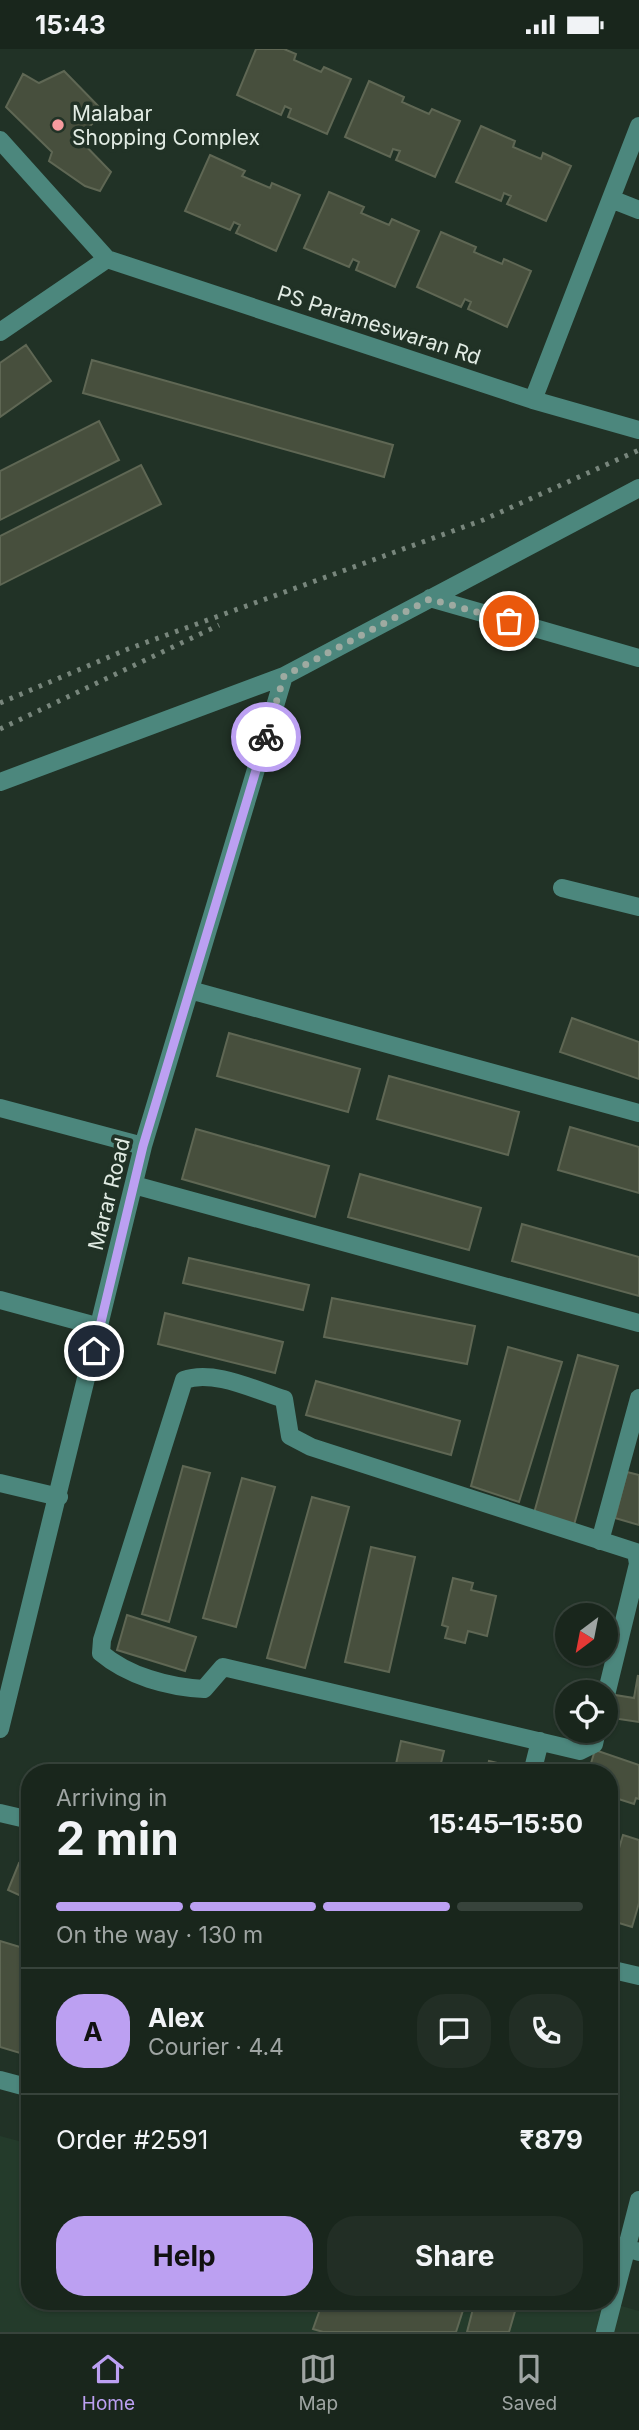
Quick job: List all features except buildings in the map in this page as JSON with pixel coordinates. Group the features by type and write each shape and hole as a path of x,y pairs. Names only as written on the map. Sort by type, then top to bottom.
{"street":[{"path":"533,400 639,126"},
{"path":"0,140 107,259 0,332"},
{"path":"611,199 639,210"},
{"name":"PS Parameswaran Rd","path":"107,259 533,400 639,431"},
{"path":"0,782 284,676 639,488"},
{"path":"430,599 639,658"},
{"name":"Marar Road","path":"0,1729 143,1146 284,676"},
{"path":"562,888 639,907"},
{"path":"190,990 639,1113"},
{"path":"0,1108 143,1146"},
{"path":"134,1185 639,1323"},
{"path":"0,1300 100,1327"},
{"path":"594,1743 580,1751 223,1667 204,1689 178,1688 117,1666 101,1653 102,1640 177,1395 184,1380 192,1377 224,1381 284,1399 290,1436 311,1447 600,1541 626,1546 636,1552 638,1564 610,1680"},
{"path":"600,1541 639,1398"},
{"path":"0,1483 59,1497"},
{"path":"534,1764 540,1741"},
{"path":"0,1813 21,1818"},
{"path":"618,1971 639,1976"},
{"path":"0,2080 21,2086"},
{"path":"618,2277 639,2200"},
{"path":"605,2332 610,2310"}],"shaded area":[{"path":"0,2136 21,2142 21,2310 618,2310 618,2305 639,2311 639,2332 0,2332"}],"railway":[{"path":"0,703 128,649 483,520 639,450"},
{"path":"0,729 219,625"}],"way so far":[{"path":"266,737 284,676 430,599 509,621"}],"place":[{"name":"Malabar Shopping Complex","path":"58,125"}],"route":[{"path":"94,1351 143,1146 266,737"}]}
